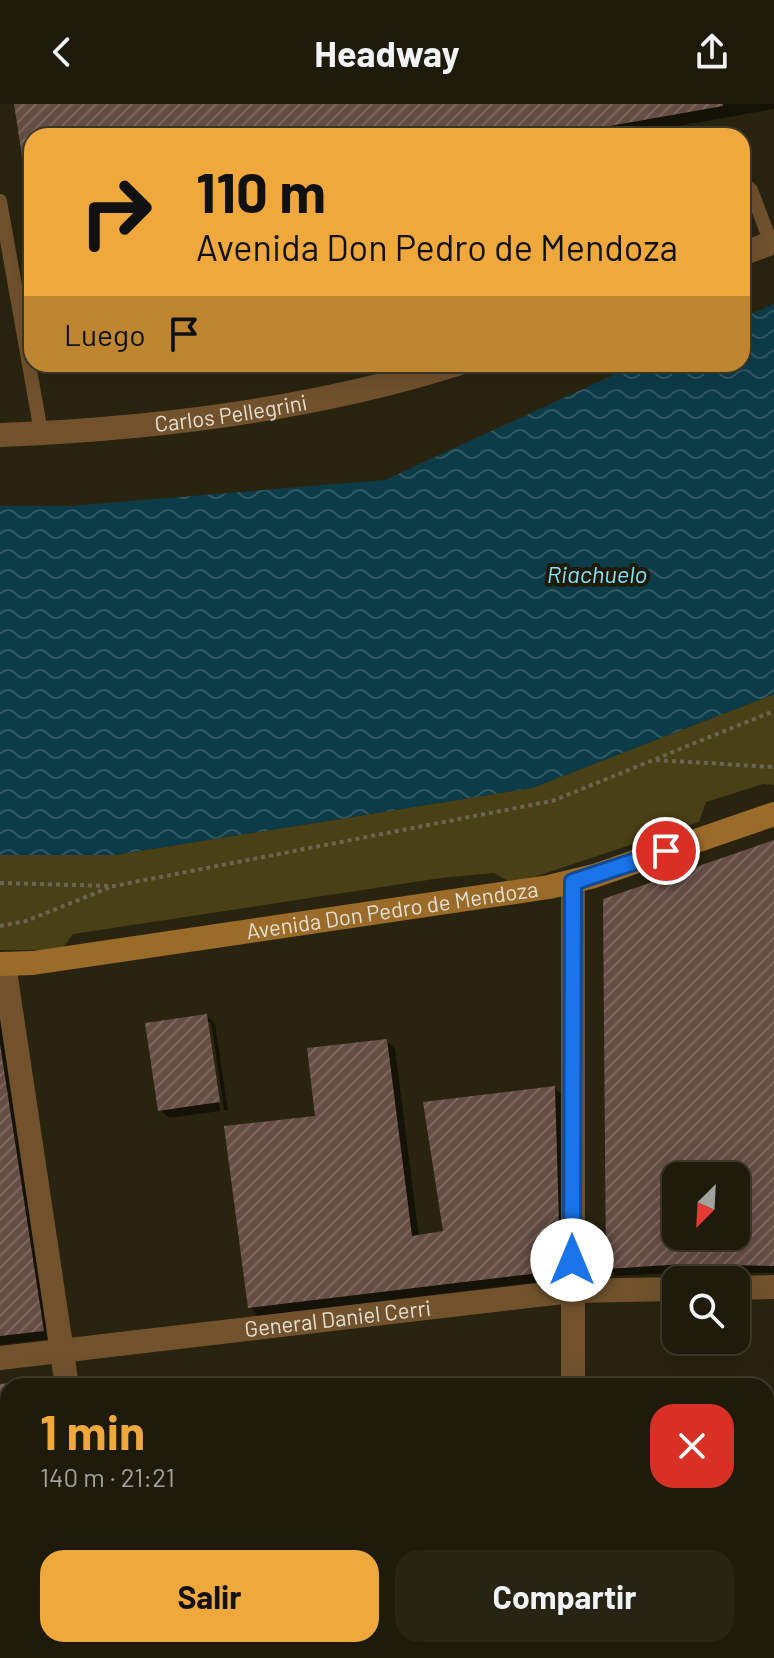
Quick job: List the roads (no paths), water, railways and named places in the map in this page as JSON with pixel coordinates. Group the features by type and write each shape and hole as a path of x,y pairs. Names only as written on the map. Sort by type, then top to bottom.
{"main road":[{"name":"Avenida Don Pedro de Mendoza","path":"2,964 96,954 573,882 774,814"}],"street":[{"path":"750,251 772,243"},
{"name":"Carlos Pellegrini","path":"0,435 319,401 427,372"},
{"path":"573,882 573,1378"},
{"path":"2,964 66,1378"},
{"path":"750,1288 774,1287"},
{"name":"General Daniel Cerri","path":"0,1358 572,1291 662,1289"}],"lane":[{"path":"750,189 772,243"},
{"path":"0,201 24,336"},
{"path":"30,372 41,432"}],"water":[{"name":"Riachuelo","path":"774,304 774,694 532,788 115,855 0,855 0,506 71,506 385,480 620,372 750,372 750,314"}]}
